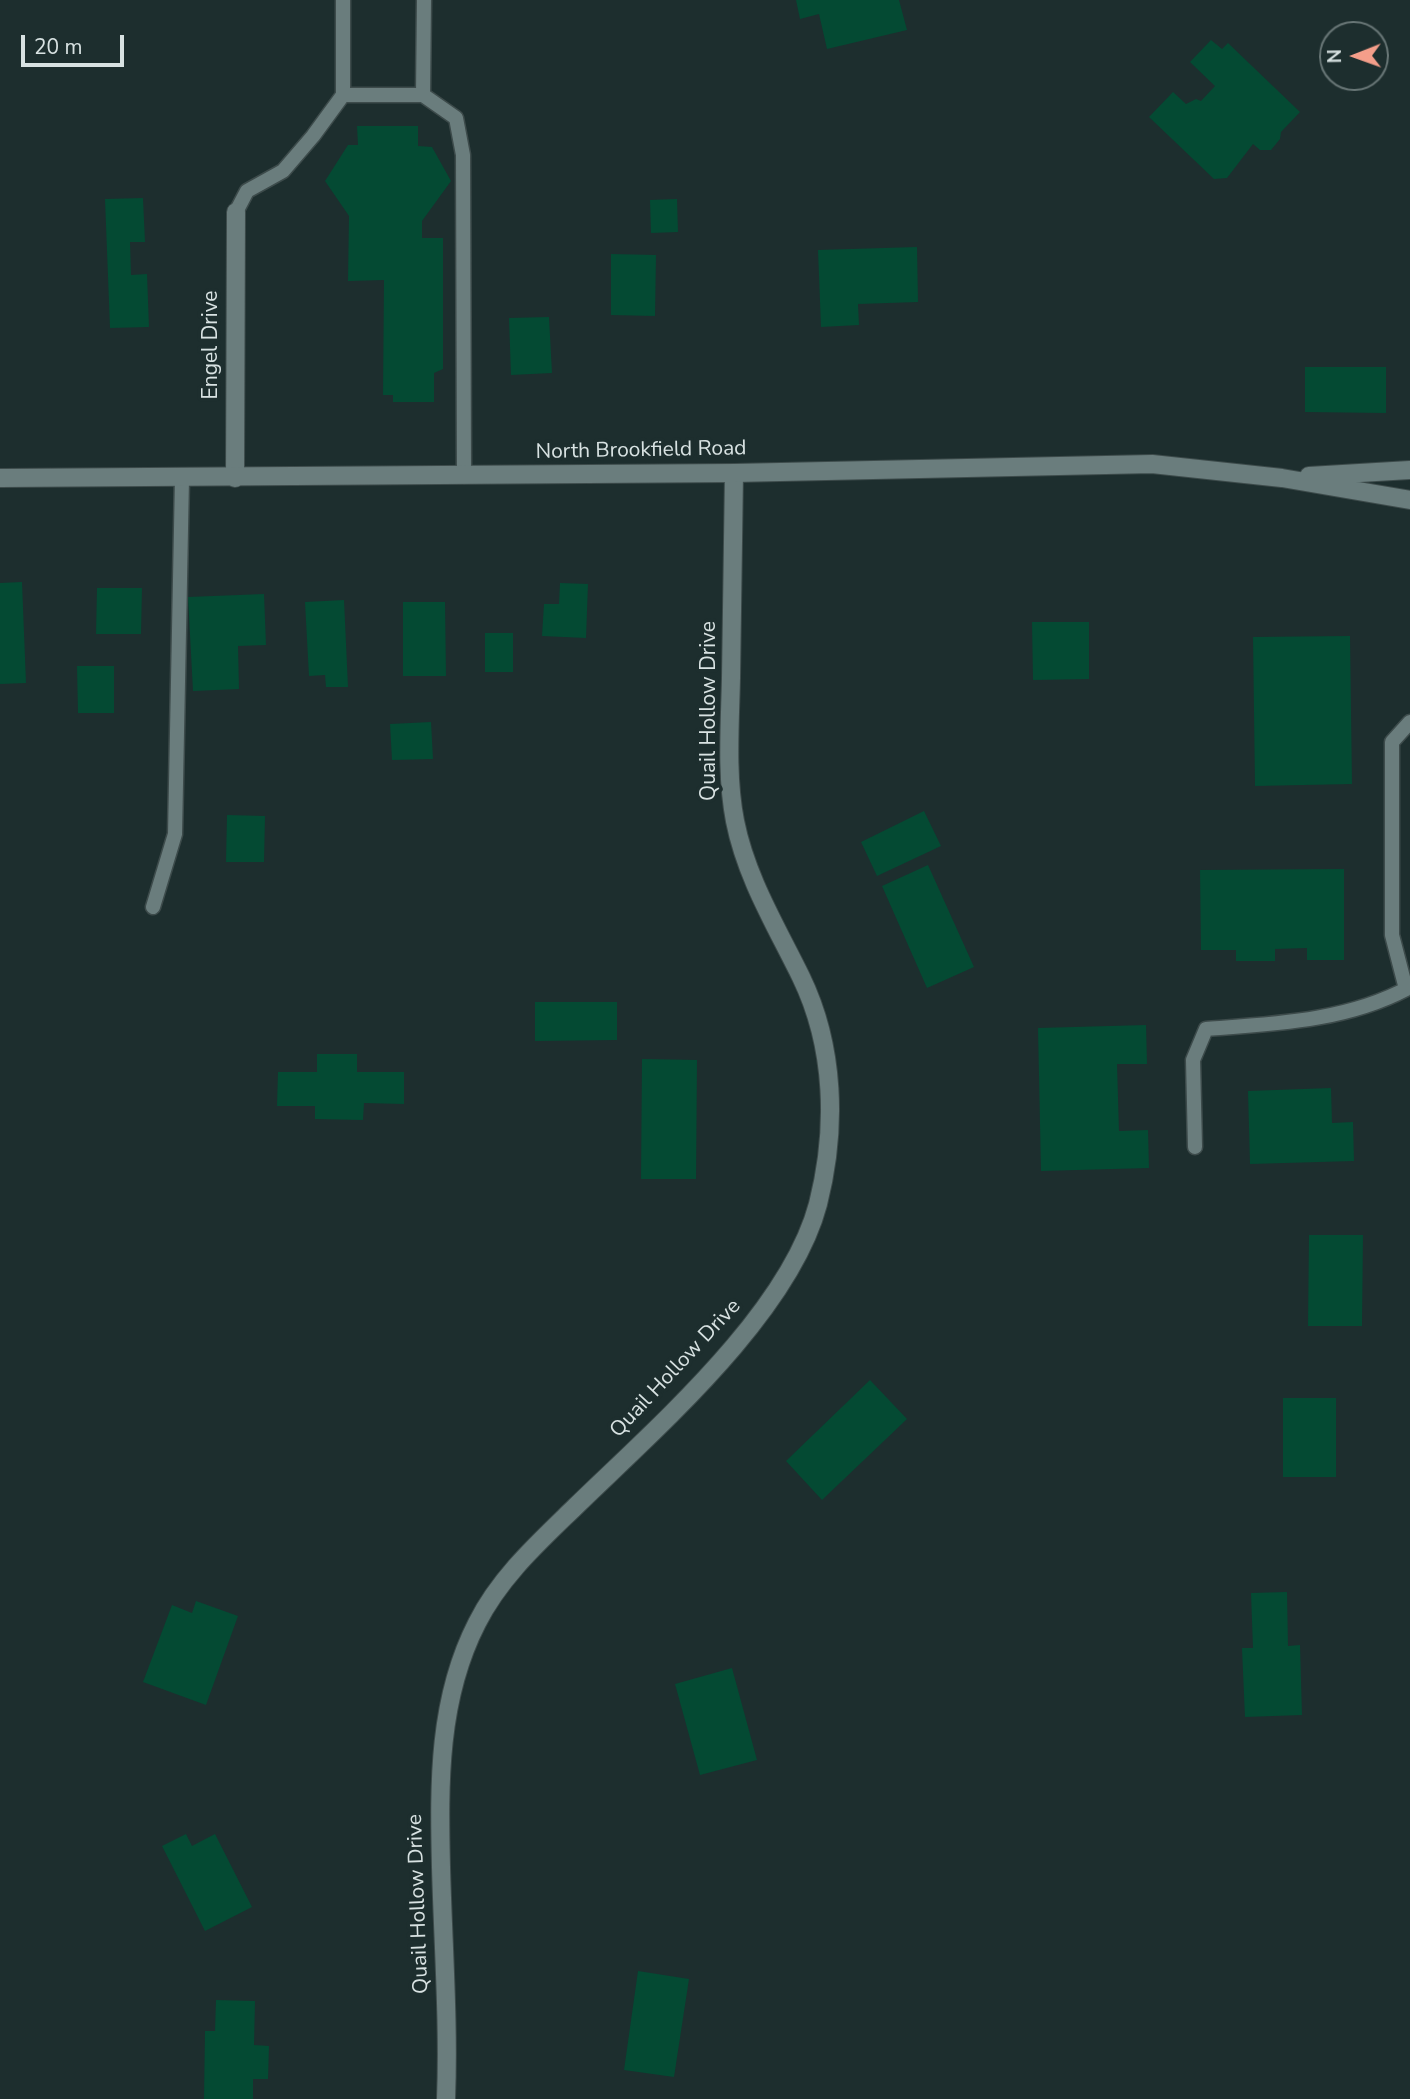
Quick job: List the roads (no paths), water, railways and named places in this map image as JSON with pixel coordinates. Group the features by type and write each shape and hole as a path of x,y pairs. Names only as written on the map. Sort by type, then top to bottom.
{"street":[{"name":"Engel Drive","path":"234,478 236,212"},
{"name":"North Brookfield Road","path":"0,478 734,473 1152,464 1282,478 1410,500"},
{"name":"North Brookfield Road","path":"1282,478 1410,470"},
{"name":"Quail Hollow Drive","path":"446,2099 439,1787 443,1732 454,1678 478,1621 517,1564 664,1420 730,1350 767,1303 797,1255 817,1208 827,1157 830,1095 819,1022 746,861 735,820 729,769 734,473"}],"lane":[{"path":"236,212 247,191 283,171 313,136 342,95 343,0"},
{"path":"423,95 424,0"},
{"path":"342,95 423,95 456,118 463,155 464,476"},
{"path":"153,906 175,834 182,478"},
{"path":"1195,1147 1192,1060 1206,1029 1304,1021 1389,999 1408,988 1392,935 1392,742 1410,722"}]}
